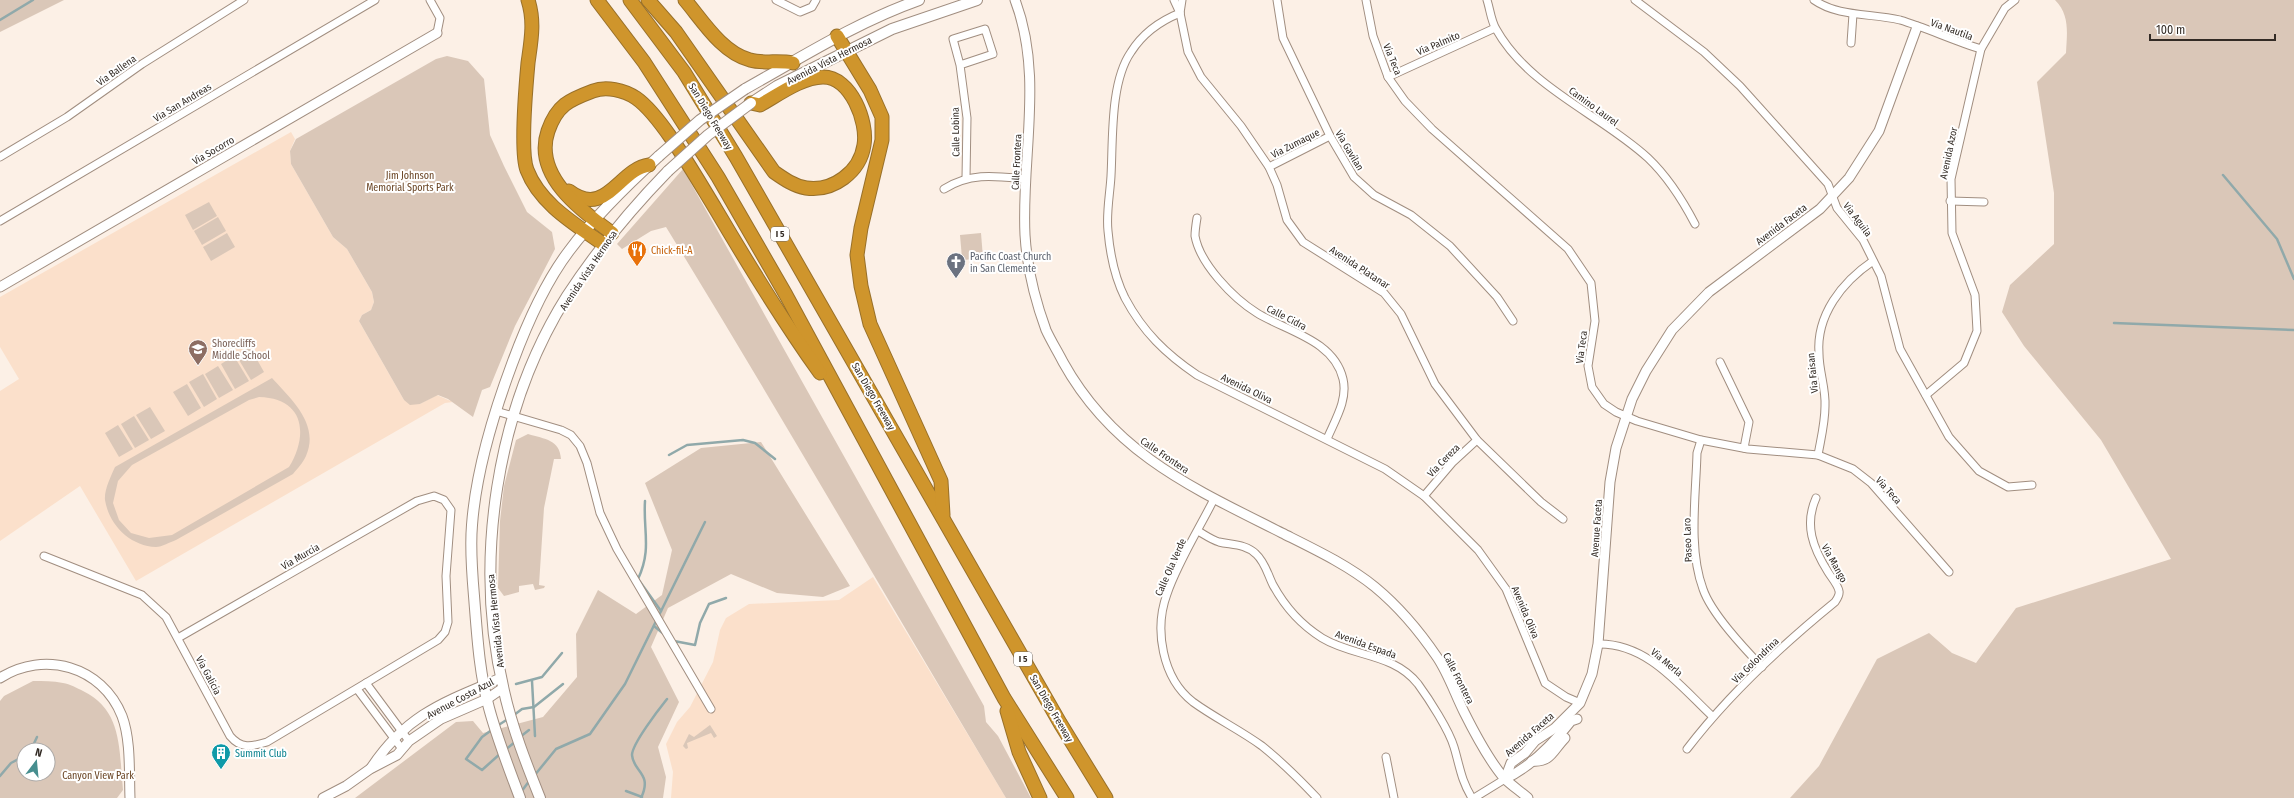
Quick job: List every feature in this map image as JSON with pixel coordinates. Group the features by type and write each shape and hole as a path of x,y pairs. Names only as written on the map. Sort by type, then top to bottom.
{"highway":[{"path":"528,0 533,14 533,29 528,64 524,152 527,170 554,208 603,244"},
{"name":"I 5","path":"597,0 644,62 718,177 786,295 1004,698 1067,798"},
{"name":"San Diego Freeway","path":"630,0 684,72 732,150 1060,723 1106,798"},
{"path":"648,0 676,32 774,172 793,185 818,189 845,177 860,158 864,132 859,113 848,90 842,83 832,78 822,76 810,79 760,105 751,103"},
{"path":"685,0 726,47 748,60 760,62 779,60 792,62"},
{"path":"837,36 870,90 882,117 882,140 861,228 857,255 861,286 870,324 941,481 943,519"},
{"path":"612,233 595,220 560,187 547,165 545,140 554,115 570,99 598,89 619,90 636,98 655,117 693,172 796,340 852,418"},
{"path":"560,187 583,198 597,199 609,194 638,166 654,160"},
{"path":"1004,698 1019,752 1040,798"}],"main road":[{"name":"Avenida Vista Hermosa","path":"520,798 488,704 484,685 478,645 472,574 472,525 482,465 496,411 519,344 542,296 569,252 585,231 654,160 700,120 745,89 837,36 886,11 919,0"},
{"name":"Avenida Vista Hermosa","path":"540,798 523,756 503,688 496,651 490,570 496,493 507,438 534,362 566,298 603,244 668,171 708,135 751,103 777,86 846,50 892,29 977,0"}],"street":[{"name":"Via Ballena","path":"0,157 48,129 142,64 244,0"},
{"name":"Via San Andreas","path":"0,221 375,0"},
{"path":"430,0 440,18 437,32"},
{"path":"776,0 800,12 812,8 816,0"},
{"name":"Calle Frontera","path":"1015,0 1024,31 1029,64 1029,123 1025,233 1027,262 1047,333 1073,380 1108,424 1138,452 1214,499 1326,555 1375,587 1407,619 1438,658 1475,733 1506,779 1528,798"},
{"name":"Avenida Platanar","path":"1174,0 1180,13 1188,52 1201,77 1241,126 1269,167 1277,185 1287,220 1303,242 1384,293 1401,314 1435,384 1477,440 1541,502 1563,519"},
{"name":"Avenida Platanar","path":"1180,13 1182,0"},
{"name":"Via Gavilan","path":"1277,0 1283,38 1330,136 1354,177 1374,195 1411,215 1450,246 1497,298 1513,321"},
{"name":"Via Teca","path":"1366,0 1373,36 1388,77 1405,101 1432,129 1568,248 1591,283 1595,321 1588,366 1592,388 1604,404 1626,416 1701,440 1744,448 1818,455 1853,469 1871,483 1949,572"},
{"name":"Camino Laurel","path":"1487,0 1495,28 1515,55 1537,76 1648,158 1679,193 1695,224"},
{"name":"Via Aguila","path":"1635,0 1704,52 1740,86 1828,184 1837,208 1863,240 1882,276 1900,349 1949,437 1979,470 2008,487 2032,485"},
{"name":"Via Nautila","path":"1814,0 1822,6 1853,14 1877,16 1917,26 1981,49"},
{"name":"Avenida Azor","path":"1926,395 1964,363 1977,331 1975,295 1952,233 1950,201 1952,179 1981,49 2005,8 2015,0"},
{"name":"Avenida Oliva","path":"1180,13 1164,19 1143,36 1130,53 1119,83 1114,106 1108,229 1112,263 1125,298 1148,333 1170,356 1197,374 1385,469 1424,496 1478,550 1506,589 1544,683 1566,697 1580,703"},
{"path":"1851,43 1853,14"},
{"name":"Avenida Faceta","path":"1626,416 1646,371 1672,330 1709,292 1833,197 1849,178 1879,131 1917,26"},
{"name":"Via Palmito","path":"1388,77 1495,28"},
{"name":"Calle Lobina","path":"960,65 993,54 985,29 953,39 960,65 967,118 966,178"},
{"name":"Via Socorro","path":"0,287 437,32"},
{"name":"Via Zumaque","path":"1269,167 1330,136"},
{"path":"944,190 954,182 976,176 1026,179"},
{"path":"1950,201 1984,202"},
{"name":"Calle Cidra","path":"1197,218 1195,236 1204,260 1226,287 1256,312 1315,342 1332,357 1343,379 1342,406 1327,439"},
{"name":"Via Faisan","path":"1818,455 1825,405 1818,353 1820,334 1827,312 1843,286 1874,261"},
{"path":"1720,362 1749,422 1744,448"},
{"path":"496,411 561,430 571,435 580,446 587,462 600,513 617,549 711,709"},
{"name":"Avenue Faceta","path":"1598,644 1610,482 1616,448 1626,416"},
{"name":"Via Cereza","path":"1424,496 1452,463 1477,440"},
{"name":"Paseo Laro","path":"1701,440 1697,453 1695,556 1703,590 1720,617 1762,667"},
{"name":"Via Murcia","path":"178,638 417,501 434,496"},
{"name":"Via Galicia","path":"44,556 142,595 166,617 230,736 236,744 245,747 267,742 438,640 445,632 448,622 446,576 451,510 444,500 434,496"},
{"name":"Via Mango","path":"1816,498 1812,507 1810,533 1819,558 1839,591"},
{"name":"Calle Ola Verde","path":"1214,499 1167,594 1160,624 1161,641 1166,658 1180,689 1192,701 1262,746 1298,778 1317,798"},
{"name":"Avenida Espada","path":"1198,531 1215,540 1242,546 1255,553 1264,564 1283,601 1302,623 1322,638 1338,646 1388,661 1411,676 1424,692 1450,738 1459,772 1473,798"},
{"name":"Via Golondrina","path":"1687,749 1712,716 1803,628 1835,602 1839,591"},
{"name":"Avenida Faceta","path":"1506,779 1520,772 1534,759 1555,744 1571,722 1577,720 1580,703 1592,674 1598,644"},
{"name":"Via Merla","path":"1598,644 1608,644 1644,654 1663,669 1712,716"},
{"path":"0,678 23,667 50,664 78,670 96,681 115,703 124,723 129,798 134,798"},
{"name":"Avenue Costa Azul","path":"370,770 393,738 416,718 441,703 501,678"},
{"path":"366,683 409,741"},
{"name":"Avenue Costa Azul","path":"323,798 346,786 396,755 409,741 441,720 488,704 503,688"},
{"path":"357,689 402,749"},
{"name":"Avenida Faceta","path":"1506,779 1511,763 1525,753 1528,747 1555,728 1580,703"},
{"path":"1544,735 1555,744"},
{"path":"1528,747 1534,759"},
{"path":"1386,757 1394,798"},
{"path":"1473,798 1506,779"}],"shaded area":[{"name":"Shorecliffs Middle School","path":"291,132 295,139 290,151 291,164 333,237 347,249 372,292 374,302 371,310 362,315 359,321 404,400 420,404 437,395 453,402 445,403 136,581 80,486 0,541 0,391 19,379 0,347 0,297"},
{"path":"873,577 1006,798 671,798 673,772 666,744 677,722 690,707 713,662 720,630 726,618 749,604 839,600"}],"green space":[{"path":"0,0 64,0 0,32"},
{"path":"2055,0 2294,0 2294,798 1790,798 1819,766 1877,659 1929,633 1952,653 1976,663 2016,608 2171,559 2101,440 2024,346 2002,312 2010,285 2054,244 2054,193 2037,82 2066,53 2067,31 2065,18 2060,6"},
{"name":"Jim Johnson Memorial Sports Park","path":"447,56 468,61 484,79 490,135 527,212 552,232 555,249 515,326 490,387 482,390 473,417 448,399 438,395 420,404 410,405 404,400 359,321 362,315 371,310 374,302 372,292 347,249 333,237 291,164 290,151 296,139 436,59"},
{"path":"683,169 984,706 986,722 998,736 1031,798 1006,798 752,369 666,227 651,231 622,249 617,244"},
{"path":"209,202 217,216 193,230 185,215"},
{"path":"218,217 226,231 202,245 194,231"},
{"path":"227,233 235,247 211,261 203,247"},
{"path":"981,233 983,258 964,260 962,258 960,235"},
{"path":"250,347 264,372 251,380 236,355"},
{"path":"234,356 249,381 235,389 221,364"},
{"path":"218,366 233,390 219,398 205,374"},
{"path":"203,374 217,399 204,407 189,382"},
{"path":"272,378 295,403 306,423 309,433 309,444 306,456 293,474 176,540 158,547 147,546 129,538 116,526 111,518 107,509 105,496 108,483 115,467","holes":["259,397 274,399 285,404 294,411 298,420 300,431 299,442 289,467 172,535 149,538 131,533 119,520 113,503 118,481 132,465 249,400"]},
{"path":"187,384 201,408 188,416 173,392"},
{"path":"150,407 165,431 151,439 136,415"},
{"path":"134,416 149,440 135,448 121,424"},
{"path":"118,425 133,449 119,457 105,433"},
{"path":"528,434 546,439 555,444 560,453 561,459 554,459 544,508 539,585 545,586 544,588 535,590 533,584 519,586 519,592 504,596 498,588 500,521 504,486 516,440"},
{"path":"761,442 850,586 823,597 777,593 731,574 668,608 651,647 679,702 658,747 666,777 663,798 355,798 456,722 473,721 483,733 543,717 577,677 576,634 598,590 636,614 662,595 672,550 645,483 701,448"},
{"name":"Canyon View Park","path":"33,681 68,684 96,699 106,709 112,720 119,747 123,790 117,798 0,798 0,701 4,696"},
{"path":"710,725 717,736 714,738 711,733 687,743 688,748 686,749 683,746 689,734 694,737"}],"waterway":[{"path":"0,20 33,0"},
{"path":"2223,175 2277,239 2294,279"},
{"path":"2114,323 2294,330"},
{"path":"669,455 687,445 743,440 755,443 775,459"},
{"path":"645,501 646,549 645,558 638,579 661,611"},
{"path":"534,776 556,749 590,734 625,684 705,522"},
{"path":"674,641 695,645 700,623 709,604 726,598"},
{"path":"654,626 665,635"},
{"path":"516,684 542,677 562,653"},
{"path":"532,681 535,736"},
{"path":"514,715 522,709 534,707 563,684"},
{"path":"641,798 645,783 644,778 633,761 633,750 646,727 667,699"},
{"path":"497,726 508,719"},
{"path":"493,729 482,737 466,759 482,770 501,753"},
{"path":"520,737 529,730"},
{"path":"35,742 37,737"},
{"path":"505,750 515,742"},
{"path":"0,776 11,763 16,760"},
{"path":"521,792 530,780"},
{"path":"626,791 642,797"}],"place":[{"name":"Chick-fil-A","path":"637,267"},
{"name":"Pacific Coast Church in San Clemente","path":"956,279"},
{"name":"Shorecliffs Middle School","path":"198,366"},
{"name":"Summit Club","path":"221,770"}]}
